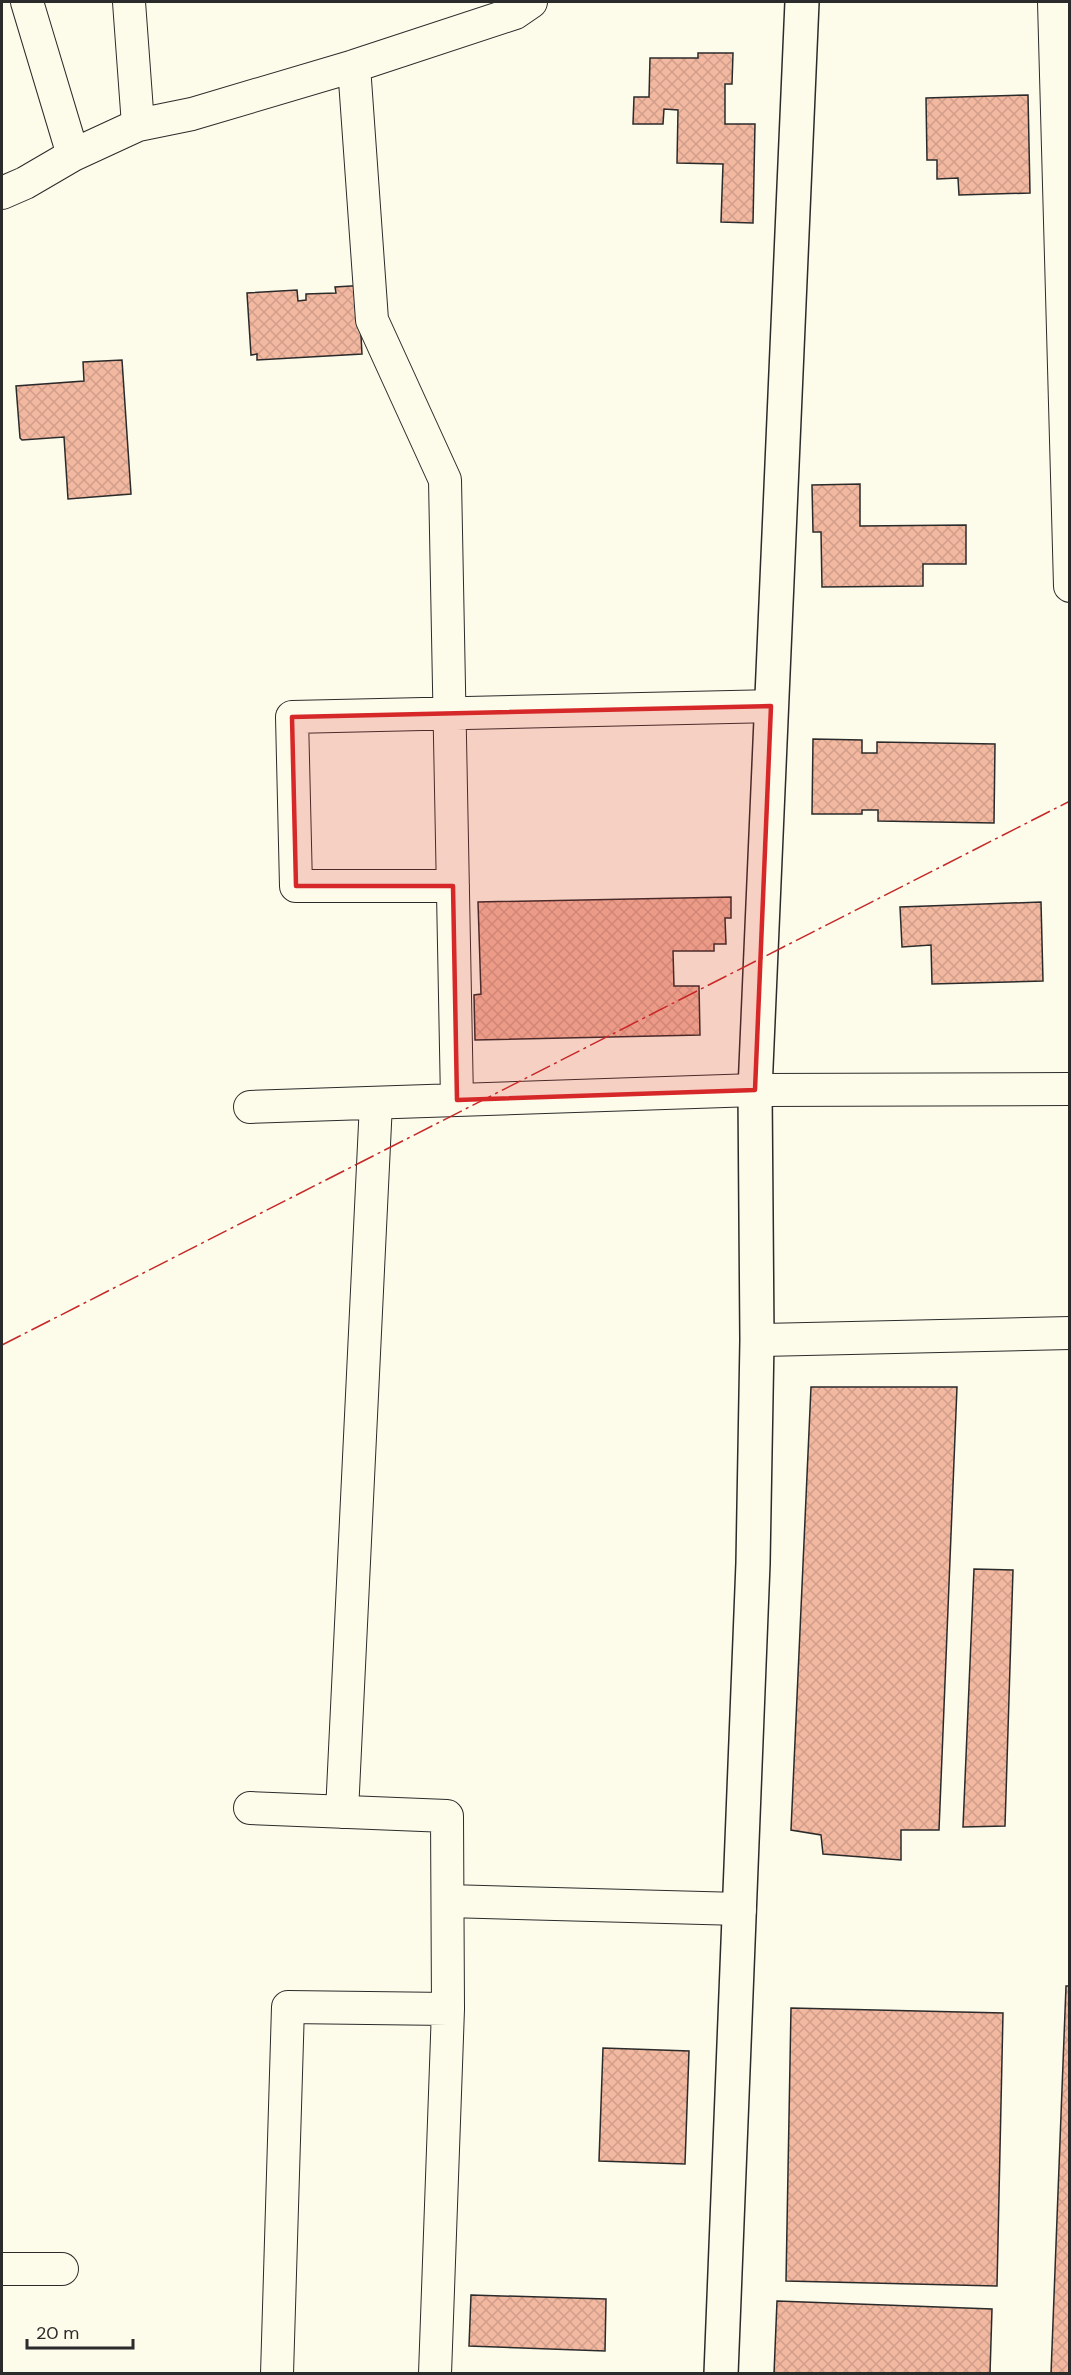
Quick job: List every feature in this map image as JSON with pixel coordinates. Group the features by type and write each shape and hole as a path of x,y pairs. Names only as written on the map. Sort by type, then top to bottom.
{"street":[{"path":"27,2 73,155"},
{"path":"129,2 138,125"},
{"path":"2,193 25,183 73,155 138,125 192,114 354,66 515,13 531,2"},
{"path":"721,2373 753,1563 757,1340 755,1090 802,2"},
{"path":"1054,2 1063,99 1070,586"},
{"path":"354,66 372,320 445,480 457,1100"},
{"path":"453,886 296,886 292,717 771,706"},
{"path":"250,1107 755,1090 1070,1089"},
{"path":"342,1812 376,1102"},
{"path":"757,1340 1070,1333"},
{"path":"250,1808 447,1816 447,2009 435,2373"},
{"path":"447,1901 740,1909"},
{"path":"278,2373 288,2007 447,2009"},
{"path":"2,2269 62,2269"}],"highlighted area":[{"path":"771,706 755,1090 457,1100 453,886 296,886 292,717"}],"building":[{"path":"698,53 733,53 732,84 725,84 725,124 755,124 753,223 721,222 723,164 677,163 678,110 664,109 663,124 633,124 634,97 649,97 650,58 698,58"},
{"path":"1028,95 1030,193 959,195 958,178 937,179 937,160 927,160 926,98"},
{"path":"367,285 360,317 362,354 257,360 257,354 251,355 247,293 297,290 298,301 306,300 306,294 336,293 335,287"},
{"path":"122,360 131,494 68,499 64,437 22,440 20,438 16,386 84,381 83,362"},
{"path":"860,484 860,526 966,525 966,564 923,564 923,586 822,587 821,532 813,532 812,485"},
{"path":"813,739 862,740 862,753 877,753 877,742 995,744 994,823 878,821 878,810 862,810 862,814 812,814"},
{"path":"731,897 731,918 725,918 726,944 714,944 714,951 673,951 674,986 699,986 700,1035 475,1040 474,995 481,994 478,902"},
{"path":"1041,902 1043,981 932,984 931,945 902,947 900,907"},
{"path":"811,1387 957,1387 939,1830 901,1830 901,1860 823,1854 821,1835 791,1830"},
{"path":"974,1569 1013,1570 1005,1826 963,1827"},
{"path":"1066,1986 1070,1986 1070,2374 1051,2374"},
{"path":"791,2008 1003,2013 997,2286 786,2281"},
{"path":"603,2048 689,2051 685,2164 599,2161"},
{"path":"471,2295 606,2299 605,2351 469,2346"},
{"path":"777,2301 992,2309 990,2374 774,2374"}],"power":[{"path":"2,1345 1070,801"}]}
